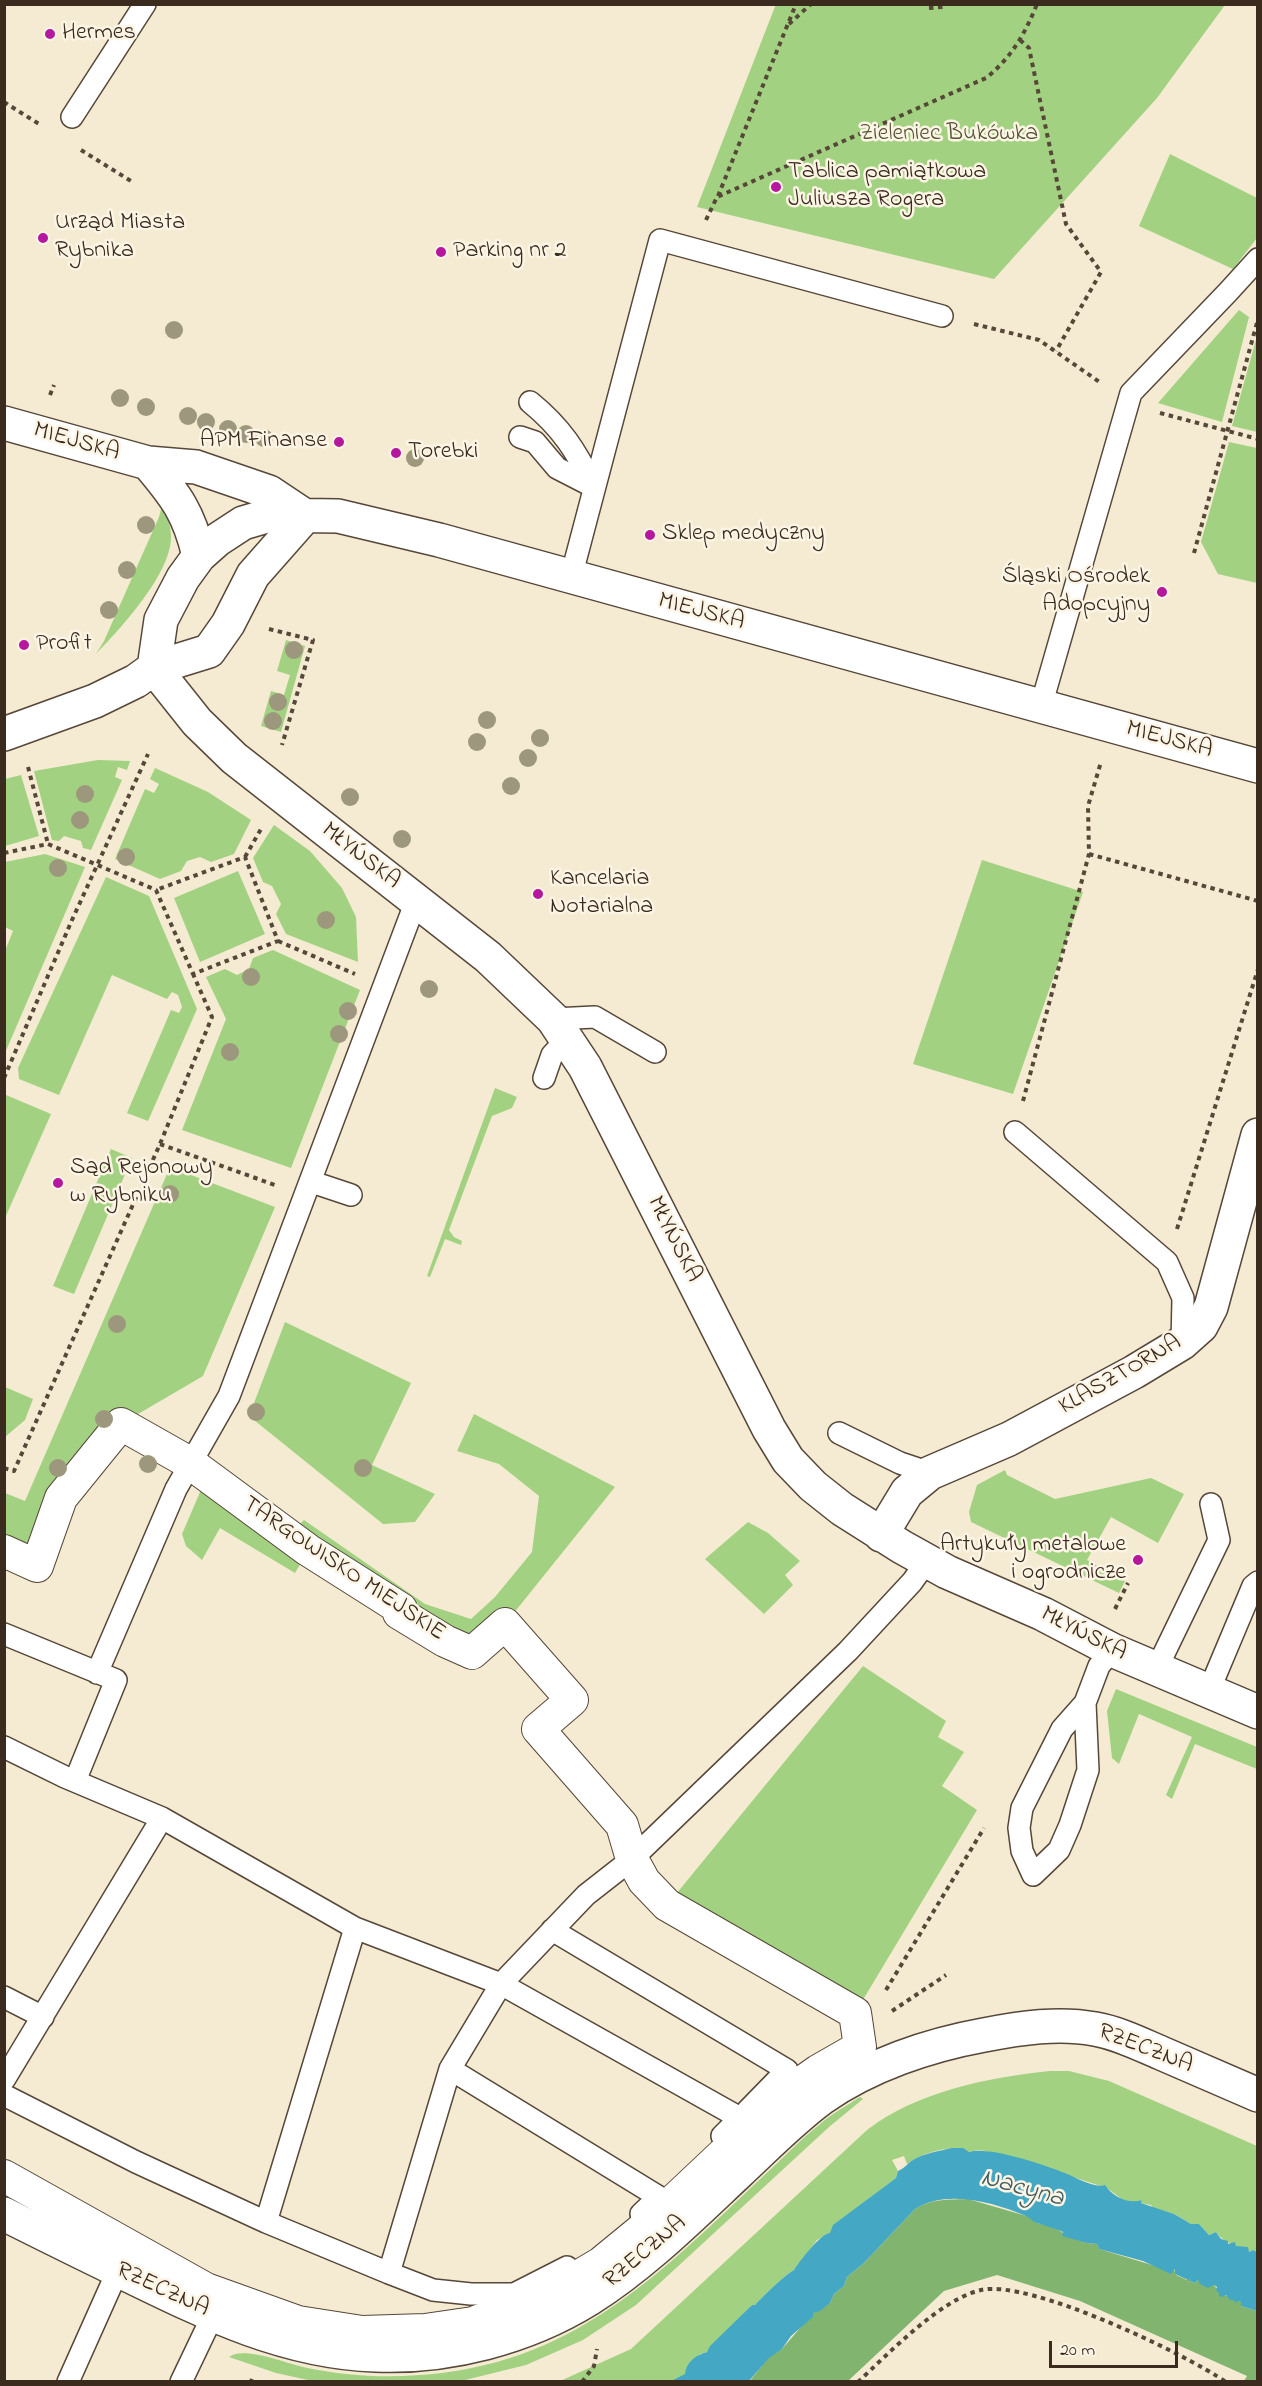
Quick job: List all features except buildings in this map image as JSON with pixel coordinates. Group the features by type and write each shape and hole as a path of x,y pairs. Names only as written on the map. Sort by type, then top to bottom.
{"street":[{"name":"MIEJSKA","path":"4,423 148,463 196,467 269,492 305,516 338,516 356,519 1041,706 1256,761"},
{"name":"MIEJSKA","path":"148,463 185,511 199,556"},
{"path":"154,668 161,620 199,556 217,540 243,523 270,515 305,516"},
{"path":"4,734 95,701 135,681 154,668 209,651 228,624 253,575 305,516"},
{"name":"MŁYŃSKA","path":"154,668 197,722 234,758 488,957 560,1029 585,1067 781,1450 795,1469 842,1509 881,1535 927,1561 1043,1614 1112,1650 1257,1712"},
{"name":"KLASZTORNA","path":"881,1535 907,1492 930,1473 1009,1439 1134,1372 1182,1343 1201,1326 1211,1307 1257,1136"},
{"name":"TARGOWISKO MIEJSKIE","path":"4,1551 37,1566 61,1498 121,1424 190,1462 308,1550 401,1609 399,1613 445,1641 472,1653 505,1624 572,1700 538,1729 621,1825 632,1859 644,1881 667,1905 855,2013 860,2047 818,2071 791,2090 626,2244 584,2275 547,2295 473,2323 425,2330 362,2332 298,2322 206,2289 4,2176"},
{"name":"RZECZNA","path":"4,2214 213,2315 288,2342 321,2350 357,2354 429,2354 506,2337 574,2307 624,2274 798,2117 832,2091 893,2062 935,2046 1026,2028 1052,2026 1094,2028 1130,2040 1257,2095"}],"lane":[{"path":"72,117 145,4"},
{"path":"571,577 660,240 942,316"},
{"path":"1041,706 1131,393 1257,259"},
{"path":"531,402 575,449 594,487"},
{"path":"520,437 535,442 557,468 594,487"},
{"path":"97,1673 176,1489 230,1396 416,901"},
{"path":"544,1078 560,1029 595,1017 655,1052"},
{"path":"1015,1132 1167,1262 1183,1298 1182,1343"},
{"path":"312,1182 351,1195"},
{"path":"839,1433 900,1463 930,1473"},
{"path":"1156,1670 1219,1540 1211,1504"},
{"path":"388,2273 450,2069 501,1984 586,1895 632,1859 848,1651 912,1582 927,1561"},
{"path":"1208,1693 1253,1586 1257,1582"},
{"path":"4,1634 116,1680 75,1781"},
{"path":"1085,1703 1088,1770 1071,1825 1059,1850 1033,1875 1022,1851 1019,1828 1022,1808 1062,1729 1085,1703 1100,1666 1112,1650"},
{"path":"4,1747 75,1781 162,1818 356,1928 501,1984 740,2118"},
{"path":"6,2073 162,1818"},
{"path":"266,2222 356,1928"},
{"path":"4,2096 136,2162 266,2222 388,2273 433,2290 471,2295 514,2294 576,2262 638,2217 787,2070 552,1930"},
{"path":"4,1996 42,2017"},
{"path":"450,2069 659,2197"},
{"path":"68,2382 118,2270"},
{"path":"181,2382 213,2315"}],"path":[{"path":"697,251 707,215 717,197 796,4"},
{"path":"788,25 811,4"},
{"path":"929,8 943,7 947,4"},
{"path":"717,197 986,78 1003,64 1020,40 1037,4"},
{"path":"1020,40 1029,48 1066,224 1101,272 1056,351"},
{"path":"1194,553 1257,319"},
{"path":"50,396 54,385"},
{"path":"269,629 313,640 286,733"},
{"path":"4,1078 72,920 148,754"},
{"path":"1015,1132 1089,854 1088,806 1101,762"},
{"path":"27,763 48,844"},
{"path":"156,890 245,857 258,833"},
{"path":"4,853 48,844 156,890 212,1017 160,1144 14,1472 4,1468"},
{"path":"1089,854 1257,901"},
{"path":"245,857 278,942"},
{"path":"193,974 278,942 357,975"},
{"path":"1167,1262 1257,969"},
{"path":"160,1144 283,1188"},
{"path":"1110,1618 1128,1583"},
{"path":"880,1999 987,1823"},
{"path":"858,2382 950,2302 979,2290 996,2287 1038,2296 1130,2332 1187,2357 1226,2382"},
{"path":"582,2382 594,2366 597,2349"}],"green space":[{"name":"Zieleniec Bukówka","path":"776,4 1225,5 1157,98 994,279 697,207"},
{"path":"1170,154 1257,198 1257,238 1233,269 1139,226"},
{"path":"1239,310 1249,317 1222,422 1158,403"},
{"path":"1257,336 1257,432 1232,426"},
{"path":"1229,442 1257,448 1257,583 1218,574 1201,542"},
{"path":"162,506 171,537 169,552 163,567 143,600 96,654 104,641"},
{"path":"286,640 305,646 281,732 261,726 271,691 284,695 290,675 277,671"},
{"path":"98,760 130,761 127,770 118,767 115,777 122,780 91,850 83,848 81,841 64,836 59,841 52,840 34,771"},
{"path":"155,768 208,792 251,820 234,854 211,862 200,857 187,861 181,871 160,879 115,859 145,789 154,793 159,784 150,779"},
{"path":"21,775 39,836 5,846 5,779"},
{"path":"274,825 310,851 342,888 356,917 358,962 286,934 276,914 281,904 272,886 263,882 253,858"},
{"path":"45,854 85,867 5,1053 5,951 13,931 5,927 5,862"},
{"path":"982,860 1083,892 1013,1094 913,1064"},
{"path":"238,871 265,934 200,962 174,898"},
{"path":"106,877 149,896 197,1009 148,1121 127,1113 171,1010 179,1013 182,1007 178,995 172,992 167,999 112,975 59,1095 19,1079 18,1068"},
{"path":"273,950 360,990 291,1168 182,1130 226,1019 206,977 225,969 237,975 249,969 253,958"},
{"path":"495,1088 517,1097 512,1108 492,1116 449,1230 454,1237 462,1241 461,1245 445,1239 430,1277 427,1276"},
{"path":"6,1095 51,1114 5,1218 4,1099"},
{"path":"111,1149 132,1158 74,1294 53,1286"},
{"path":"170,1167 275,1207 203,1376 121,1424 37,1566 5,1551 5,1493 25,1501"},
{"path":"285,1322 411,1383 372,1465 435,1494 415,1522 383,1524 249,1416"},
{"path":"5,1387 33,1399 25,1420 5,1437"},
{"path":"474,1414 615,1487 505,1624 472,1653 308,1551 295,1573 220,1528 202,1560 186,1546 182,1534 207,1476 288,1535 304,1520 425,1604 471,1619 495,1597 532,1552 539,1496 499,1464 457,1451"},
{"path":"1005,1470 1007,1475 1055,1499 1151,1478 1184,1494 1158,1543 1111,1517 1087,1560 1125,1581 1119,1593 971,1522 969,1512 977,1485"},
{"path":"748,1522 768,1533 800,1561 785,1575 793,1585 764,1614 705,1559"},
{"path":"863,1666 946,1721 938,1737 964,1752 942,1786 977,1810 855,2013 667,1905"},
{"path":"1116,1689 1257,1747 1257,1769 1195,1744 1172,1799 1166,1795 1192,1737 1139,1714 1119,1764 1112,1758 1107,1711"},
{"path":"1069,2071 1109,2081 1257,2146 1257,2252 1253,2250 1249,2252 1231,2244 1216,2232 1209,2235 1199,2224 1191,2224 1174,2214 1141,2203 1142,2200 1132,2203 1123,2200 1107,2188 1001,2154 946,2149 921,2156 907,2164 904,2156 892,2160 898,2171 896,2178 834,2225 831,2233 817,2240 794,2270 755,2305 752,2305 707,2352 700,2354 685,2375 671,2381 558,2382 631,2349 867,2130 886,2117 930,2096 954,2088 1003,2077"},
{"path":"860,2097 863,2099 829,2127 636,2305 583,2340 526,2365 461,2381 317,2382 276,2373 229,2357 244,2353 254,2354 327,2372 400,2376 473,2368 538,2348 612,2307 646,2282 710,2227 807,2135 828,2117"},
{"path":"968,2199 1030,2217 1037,2223 1054,2227 1063,2235 1097,2244 1099,2249 1152,2265 1174,2269 1176,2275 1187,2280 1188,2277 1195,2283 1198,2280 1210,2286 1214,2285 1220,2293 1241,2302 1241,2306 1257,2311 1257,2381 1244,2381 1247,2376 1080,2301 997,2275 944,2291 848,2381 749,2382 769,2357 782,2349 813,2313 830,2303 834,2294 844,2286 847,2277 864,2263 915,2209 935,2201"}],"water":[{"name":"Nacyna","path":"963,2148 969,2152 989,2151 1015,2157 1090,2184 1105,2185 1122,2199 1142,2200 1141,2203 1174,2214 1191,2224 1199,2224 1209,2235 1216,2232 1221,2239 1228,2241 1228,2244 1235,2242 1236,2246 1248,2247 1249,2252 1253,2250 1257,2252 1257,2311 1241,2306 1241,2302 1236,2303 1226,2295 1219,2296 1217,2287 1214,2285 1208,2288 1200,2284 1198,2280 1195,2283 1190,2281 1190,2278 1188,2280 1175,2274 1175,2269 1171,2274 1143,2261 1099,2249 1097,2244 1062,2236 1063,2232 999,2206 970,2200 941,2200 915,2209 864,2263 847,2277 844,2286 834,2294 830,2303 820,2311 813,2313 813,2317 791,2336 782,2349 769,2358 749,2381 671,2381 685,2374 692,2360 707,2352 710,2346 752,2305 755,2305 794,2270 816,2243 830,2233 833,2225 896,2178 898,2171 911,2161 932,2152"}],"place":[{"name":"Hermes","path":"50,34"},
{"name":"Tablica pamiątkowa Juliusza Rogera","path":"776,187"},
{"name":"Urząd Miasta Rybnika","path":"43,238"},
{"name":"Parking nr 2","path":"441,252"},
{"name":"APM Finanse","path":"339,442"},
{"name":"Torebki","path":"396,453"},
{"name":"Sklep medyczny","path":"650,535"},
{"name":"Śląski Ośrodek Adopcyjny","path":"1162,592"},
{"name":"Profit","path":"24,645"},
{"name":"Kancelaria Notarialna","path":"538,894"},
{"name":"Sąd Rejonowy w Rybniku","path":"58,1183"},
{"name":"Artykuły metalowe i ogrodnicze","path":"1138,1560"}]}
